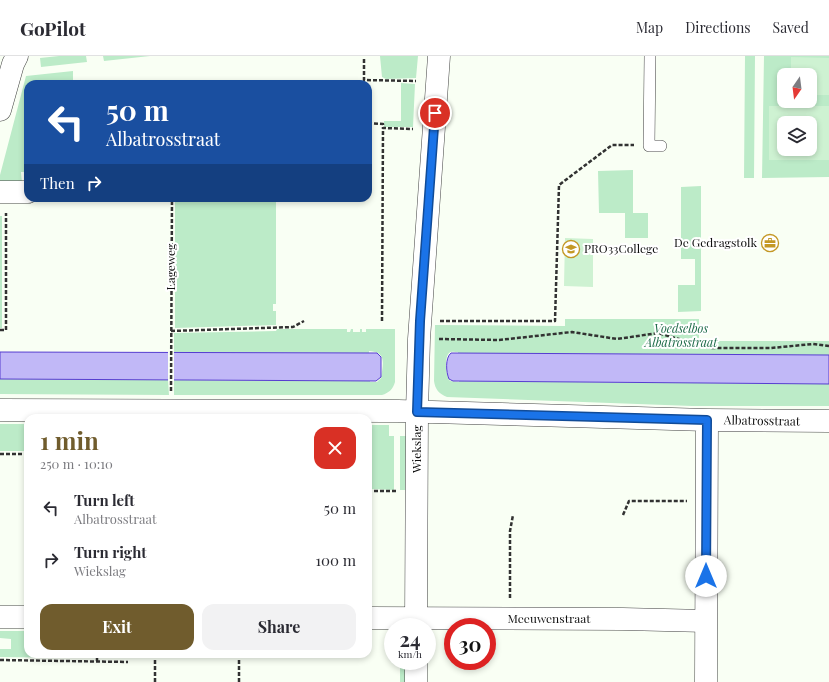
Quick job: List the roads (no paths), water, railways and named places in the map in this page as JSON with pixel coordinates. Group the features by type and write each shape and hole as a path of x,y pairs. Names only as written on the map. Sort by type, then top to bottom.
{"street":[{"path":"0,110 13,64 17,56"},
{"name":"Wiekslag","path":"416,618 419,330 439,56"},
{"path":"3,192 24,192"},
{"name":"Albatrosstraat","path":"0,410 417,412 707,420 829,421"},
{"path":"706,682 707,420"},
{"path":"0,617 24,617"},
{"name":"Meeuwenstraat","path":"372,618 384,620"},
{"name":"Meeuwenstraat","path":"436,622 510,619 706,621"},
{"path":"416,670 416,682"}],"lane":[{"path":"650,56 649,146 661,146"}],"place":[{"name":"De Gedragstolk","path":"770,243"},
{"name":"PRO33College","path":"571,249"}],"park label":[{"name":"Voedselbos Albatrosstraat","path":"681,336"}]}
